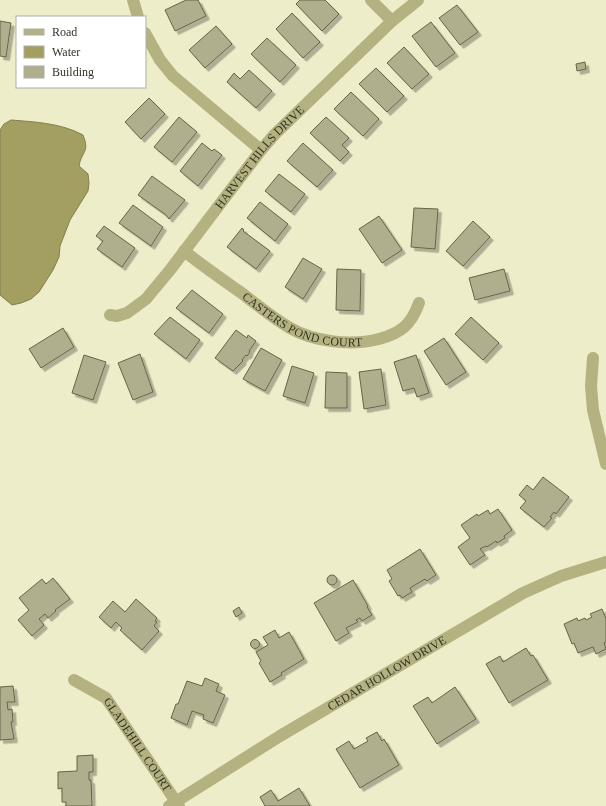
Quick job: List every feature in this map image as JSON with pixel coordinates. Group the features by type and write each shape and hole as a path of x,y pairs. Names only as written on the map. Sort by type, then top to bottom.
{"street":[{"path":"133,0 138,16"},
{"path":"370,0 392,21"},
{"name":"HARVEST HILLS DRIVE","path":"110,315 117,316 127,314 146,299 275,134 392,21 418,0"},
{"path":"146,35 160,60 173,76 261,150"},
{"name":"CASTERS POND COURT","path":"184,251 291,329 326,340 344,343 360,342 389,336 406,326 412,318 419,303"},
{"path":"593,358 591,386 594,410 606,464"},
{"name":"CEDAR HOLLOW DRIVE","path":"175,804 280,736 523,594 561,576 606,562"},
{"name":"GLADEHILL COURT","path":"74,680 106,698 175,804"}],"water":[{"path":"11,120 39,122 66,128 83,135 86,148 79,166 88,174 89,183 88,191 70,220 60,246 59,257 53,270 39,292 31,299 12,305 0,295 0,130 4,124"}],"building":[{"path":"186,0 198,0 206,16 175,31 165,10"},
{"path":"300,0 325,0 339,14 322,31 296,4"},
{"path":"457,5 478,32 460,45 439,18"},
{"path":"292,13 320,42 303,58 276,29"},
{"path":"0,21 11,23 6,57 0,56"},
{"path":"431,22 455,53 436,67 412,36"},
{"path":"216,26 232,44 205,68 189,50"},
{"path":"267,38 296,65 280,82 251,54"},
{"path":"404,47 429,74 412,89 387,63"},
{"path":"585,62 586,69 577,71 576,64"},
{"path":"376,68 404,96 387,112 359,84"},
{"path":"249,70 272,91 256,108 227,82 234,73 240,79"},
{"path":"351,92 379,119 363,136 334,109"},
{"path":"149,98 165,114 141,139 125,122"},
{"path":"179,117 197,132 172,162 154,147"},
{"path":"326,117 349,138 342,145 349,152 340,161 310,133"},
{"path":"202,143 212,151 214,149 222,155 198,186 180,171"},
{"path":"303,143 333,170 317,187 287,161"},
{"path":"279,174 305,194 291,212 265,191"},
{"path":"152,176 185,200 169,219 166,215 138,195"},
{"path":"260,202 288,224 275,241 247,218"},
{"path":"133,205 163,227 151,246 119,223"},
{"path":"414,208 438,209 435,249 411,247"},
{"path":"379,216 402,250 382,263 359,229"},
{"path":"473,221 490,237 463,266 446,251"},
{"path":"104,226 135,248 122,267 97,249 103,241 96,236"},
{"path":"242,228 244,230 243,231 270,251 256,269 227,247"},
{"path":"303,258 322,269 303,299 285,287"},
{"path":"337,269 361,270 360,311 336,310"},
{"path":"504,269 510,291 475,300 469,278"},
{"path":"192,290 223,314 209,333 176,308"},
{"path":"170,317 200,340 186,359 154,334"},
{"path":"471,317 499,343 483,360 455,334"},
{"path":"63,328 74,347 41,368 29,349"},
{"path":"236,330 247,338 248,335 256,341 247,356 246,355 242,360 243,361 233,371 215,358"},
{"path":"444,338 466,372 446,385 424,351"},
{"path":"261,348 282,360 265,391 243,379"},
{"path":"140,354 153,392 133,400 118,363"},
{"path":"84,355 106,362 93,400 72,393"},
{"path":"416,355 429,393 417,397 414,388 403,391 394,362"},
{"path":"292,366 314,373 305,403 283,396"},
{"path":"381,369 386,405 364,409 359,372"},
{"path":"326,372 347,373 347,408 325,408"},
{"path":"543,477 569,497 556,514 554,512 550,517 552,518 544,527 520,508 526,501 519,495 527,485 533,490"},
{"path":"498,509 512,530 504,536 505,538 497,543 496,541 487,547 486,546 480,549 485,555 470,565 458,547 470,538 461,525 477,514 478,516 488,510 490,514"},
{"path":"420,549 436,575 427,581 425,579 410,588 412,592 402,598 400,595 398,596 389,581 392,579 387,570"},
{"path":"330,575 334,575 337,580 334,585 330,585 327,582 327,578"},
{"path":"53,578 70,599 55,610 56,611 48,618 45,614 39,619 44,625 32,636 18,620 29,610 19,598 42,579 46,584"},
{"path":"353,580 372,615 362,621 360,618 356,620 358,622 346,628 349,633 336,641 314,603"},
{"path":"136,599 157,618 155,621 157,622 154,626 159,631 142,650 120,630 122,628 116,622 111,628 99,617 113,601 125,612"},
{"path":"239,607 242,613 236,617 233,611"},
{"path":"602,609 606,619 606,642 604,643 606,649 596,654 593,647 578,653 574,643 572,644 564,624 577,618 578,621 585,618 586,620 592,617 590,614"},
{"path":"275,630 279,638 289,632 304,659 281,673 282,675 270,682 259,663 261,661 256,652 268,645 263,637"},
{"path":"255,639 260,644 255,649 250,644"},
{"path":"526,648 531,656 533,655 548,680 509,703 486,664 500,656 503,662"},
{"path":"205,678 219,684 216,691 225,695 213,723 203,719 204,715 192,711 187,725 171,718 187,681 202,686"},
{"path":"13,686 15,702 7,702 8,710 12,709 13,722 11,722 14,739 0,740 0,687"},
{"path":"455,687 476,719 437,744 413,706 428,697 432,703"},
{"path":"377,732 382,741 384,739 399,765 360,788 336,749 349,741 354,749 368,741 366,738"},
{"path":"93,755 93,772 89,772 89,780 91,780 92,806 66,806 66,802 62,802 62,788 58,789 58,772 77,771 77,756"},
{"path":"299,788 310,806 265,806 260,797 271,790 278,801"}]}
